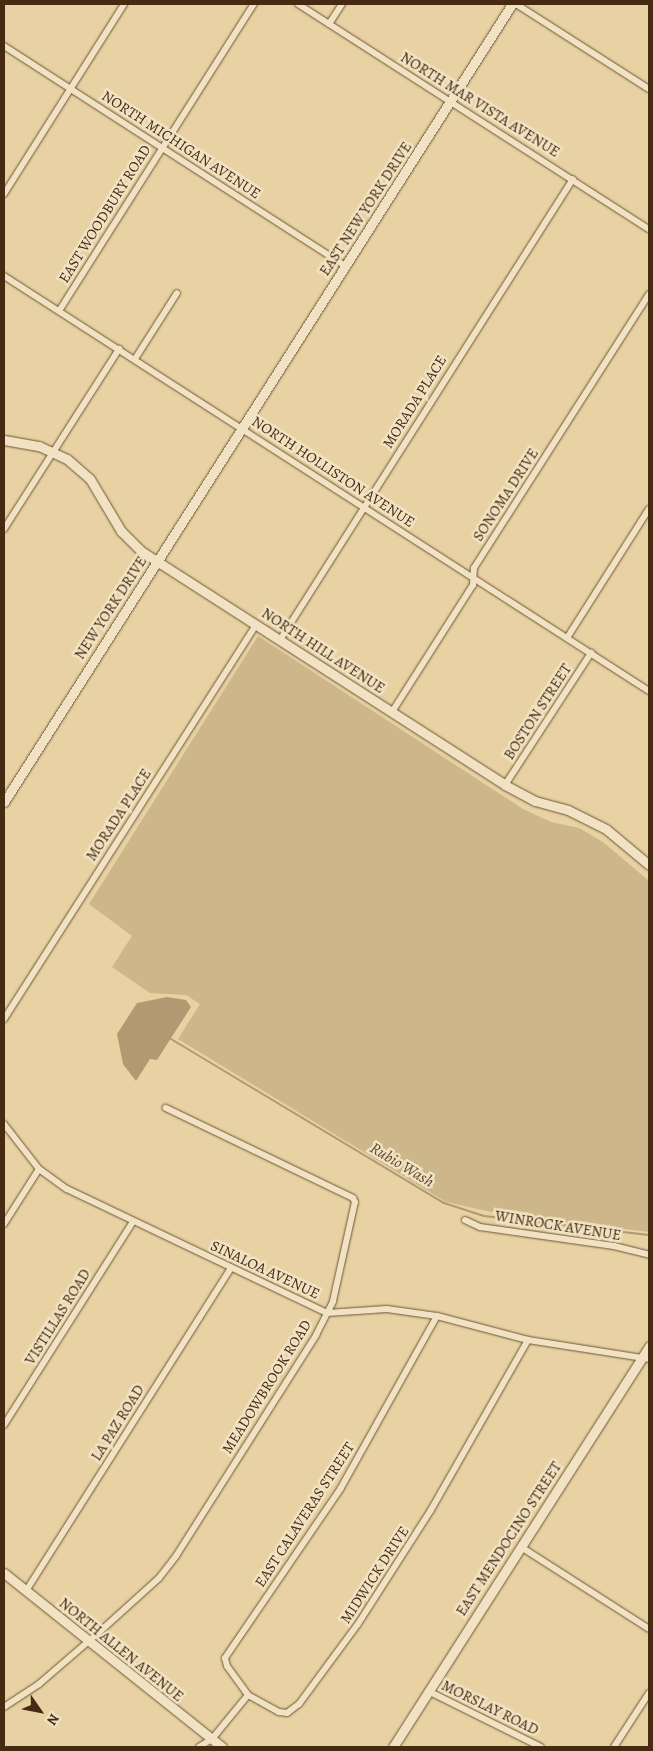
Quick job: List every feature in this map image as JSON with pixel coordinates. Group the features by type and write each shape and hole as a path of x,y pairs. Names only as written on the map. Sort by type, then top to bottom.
{"street":[{"path":"4,194 124,4"},
{"name":"EAST WOODBURY ROAD","path":"59,311 254,4"},
{"name":"NORTH MAR VISTA AVENUE","path":"298,4 649,229"},
{"path":"329,24 342,4"},
{"path":"514,4 649,89"},
{"name":"EAST NEW YORK DRIVE","path":"242,429 514,4"},
{"name":"NORTH MICHIGAN AVENUE","path":"4,46 346,266"},
{"name":"MORADA PLACE","path":"280,640 573,179"},
{"name":"NORTH HOLLISTON AVENUE","path":"4,276 649,690"},
{"path":"135,360 178,293"},
{"name":"SONOMA DRIVE","path":"392,712 474,585 474,568 649,294"},
{"path":"4,530 119,349"},
{"name":"NEW YORK DRIVE","path":"4,802 242,429"},
{"name":"NORTH HILL AVENUE","path":"4,440 54,451 84,473 125,536 157,562 505,785 535,801 595,822 619,838 649,866"},
{"path":"567,638 649,509"},
{"name":"MORADA PLACE","path":"4,1019 256,625"},
{"name":"BOSTON STREET","path":"505,785 592,653"},
{"name":"MEADOWBROOK ROAD","path":"4,1707 39,1684 138,1599 176,1556 327,1313 335,1292 355,1202 353,1198 166,1108"},
{"name":"SINALOA AVENUE","path":"4,1124 39,1169 67,1189 132,1223 327,1313 387,1309 437,1316 528,1340 646,1357"},
{"path":"4,1224 39,1169"},
{"name":"WINROCK AVENUE","path":"465,1220 480,1227 614,1246 649,1255"},
{"name":"VISTILLAS ROAD","path":"4,1425 132,1223"},
{"name":"LA PAZ ROAD","path":"26,1591 232,1268"},
{"name":"EAST CALAVERAS STREET","path":"248,1695 227,1666 227,1653 341,1488 437,1316"},
{"name":"MIDWICK DRIVE","path":"248,1695 279,1712 287,1713 300,1704 358,1624 431,1510 528,1340"},
{"name":"EAST MENDOCINO STREET","path":"393,1747 521,1546 646,1357 649,1346"},
{"path":"521,1546 649,1629"},
{"name":"NORTH ALLEN AVENUE","path":"4,1574 222,1747"},
{"name":"MORSLAY ROAD","path":"428,1692 542,1747"},
{"path":"614,1747 649,1693"},
{"path":"198,1747 212,1739 248,1695"}],"shaded area":[{"path":"258,636 523,809 551,822 579,828 603,842 649,881 649,1232 501,1214 446,1202 178,1039 200,1004 186,995 150,993 112,967 132,936 89,904"},
{"path":"167,997 186,1000 191,1007 157,1060 150,1059 136,1081 123,1064 117,1034 137,1003"}],"waterway":[{"name":"Rubio Wash","path":"171,1039 444,1203 484,1216 649,1235"}]}
